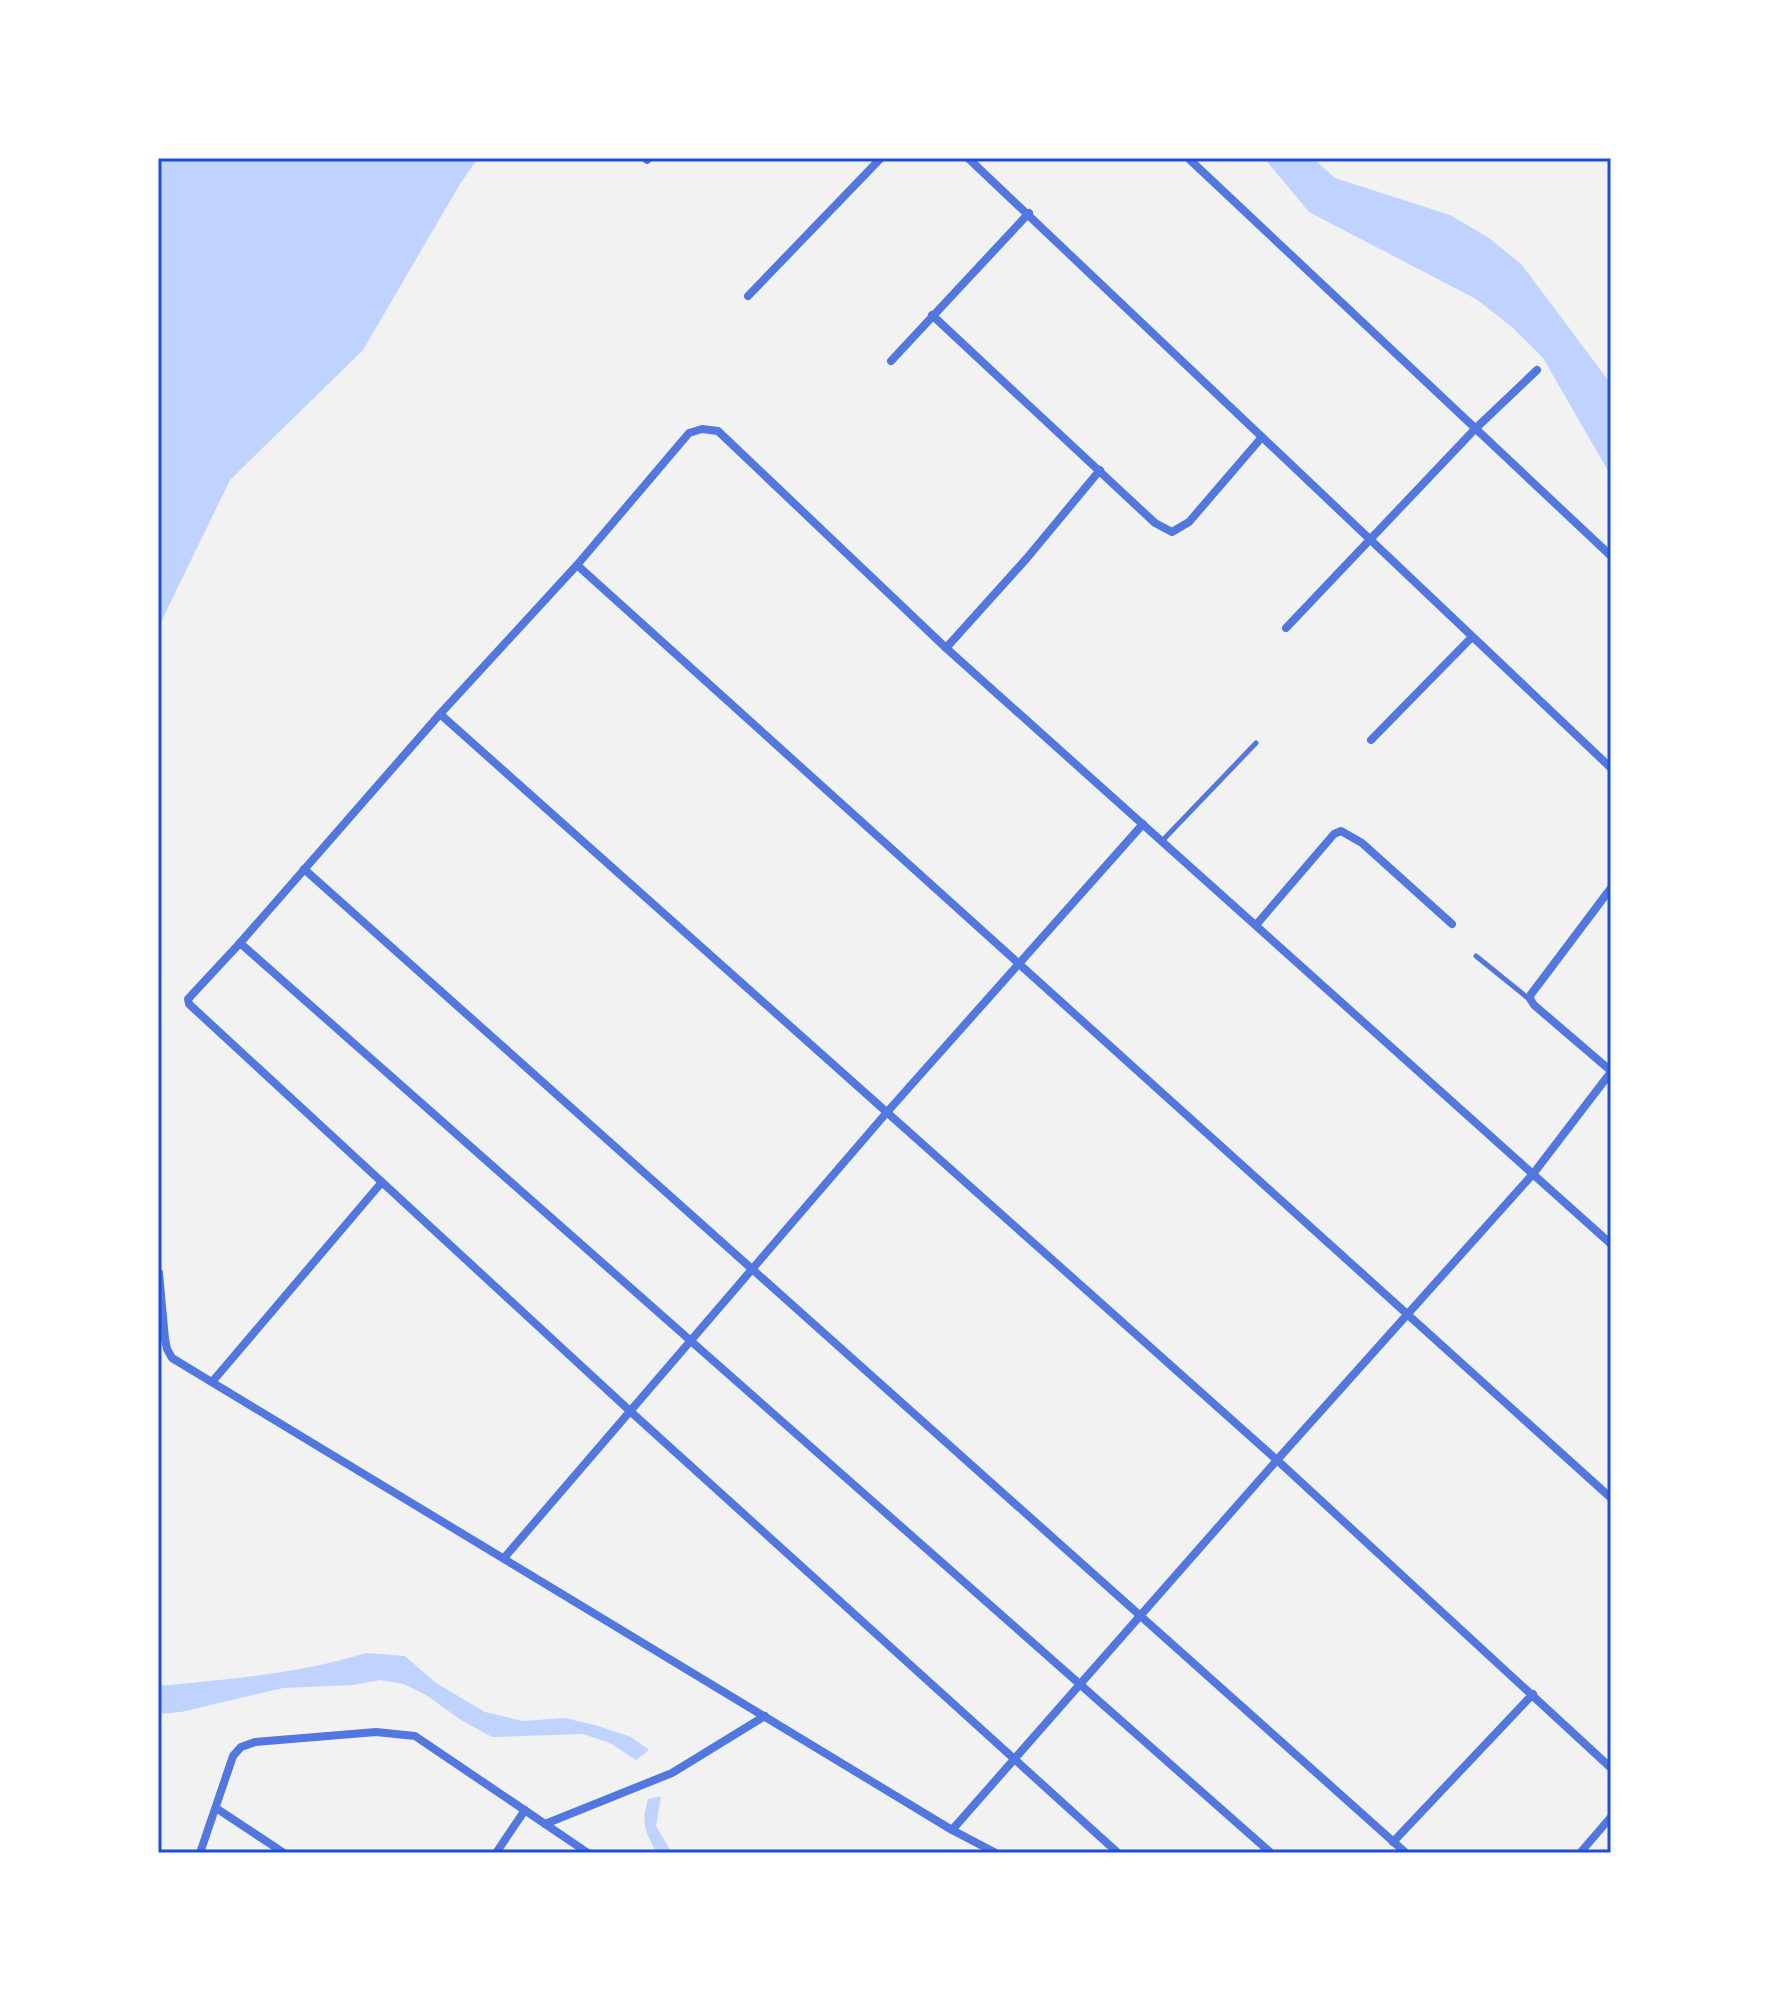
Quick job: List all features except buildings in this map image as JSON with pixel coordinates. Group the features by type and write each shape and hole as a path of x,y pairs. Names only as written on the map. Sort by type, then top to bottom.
{"street":[{"path":"748,296 881,158"},
{"path":"968,158 1611,768"},
{"path":"1188,158 1611,556"},
{"path":"891,361 1029,213"},
{"path":"932,315 1155,523 1172,532 1189,522 1262,437"},
{"path":"1286,628 1475,429 1537,370"},
{"path":"1118,1853 630,1411 189,1004 188,999 440,714 577,565 689,433 702,429 718,431 946,648 1611,1244"},
{"path":"946,648 1100,470"},
{"path":"577,565 1611,1498"},
{"path":"1371,740 1472,637"},
{"path":"440,714 1277,1460 1611,1768"},
{"path":"504,1558 888,1111 1143,824"},
{"path":"1256,925 1334,834 1341,831 1362,843 1452,924"},
{"path":"304,869 1406,1853"},
{"path":"952,1830 1533,1174 1611,1071 1529,1000 1611,888"},
{"path":"240,943 1271,1853"},
{"path":"212,1382 382,1182"},
{"path":"159,1273 167,1349 172,1358 952,1830 996,1853"},
{"path":"1393,1842 1533,1694"},
{"path":"545,1824 672,1773 765,1716"},
{"path":"200,1853 233,1756 241,1747 255,1742 376,1732 415,1736 588,1853"},
{"path":"216,1808 284,1853"},
{"path":"496,1853 525,1810"},
{"path":"1580,1853 1611,1817"}],"lane":[{"path":"1162,841 1256,743"},
{"path":"1476,956 1529,1000"}],"water":[{"path":"158,158 478,158 363,350 230,480 158,628"},
{"path":"1264,158 1313,158 1335,178 1450,215 1489,238 1522,265 1611,384 1611,476 1543,358 1512,327 1476,299 1309,212"},
{"path":"366,1653 405,1656 436,1683 485,1712 523,1721 565,1718 631,1737 649,1750 636,1760 610,1743 583,1734 492,1737 426,1695 404,1684 380,1680 353,1685 283,1688 181,1712 158,1714 158,1686 289,1671"},
{"path":"661,1796 656,1826 672,1853 657,1853 645,1827 648,1799"}]}
